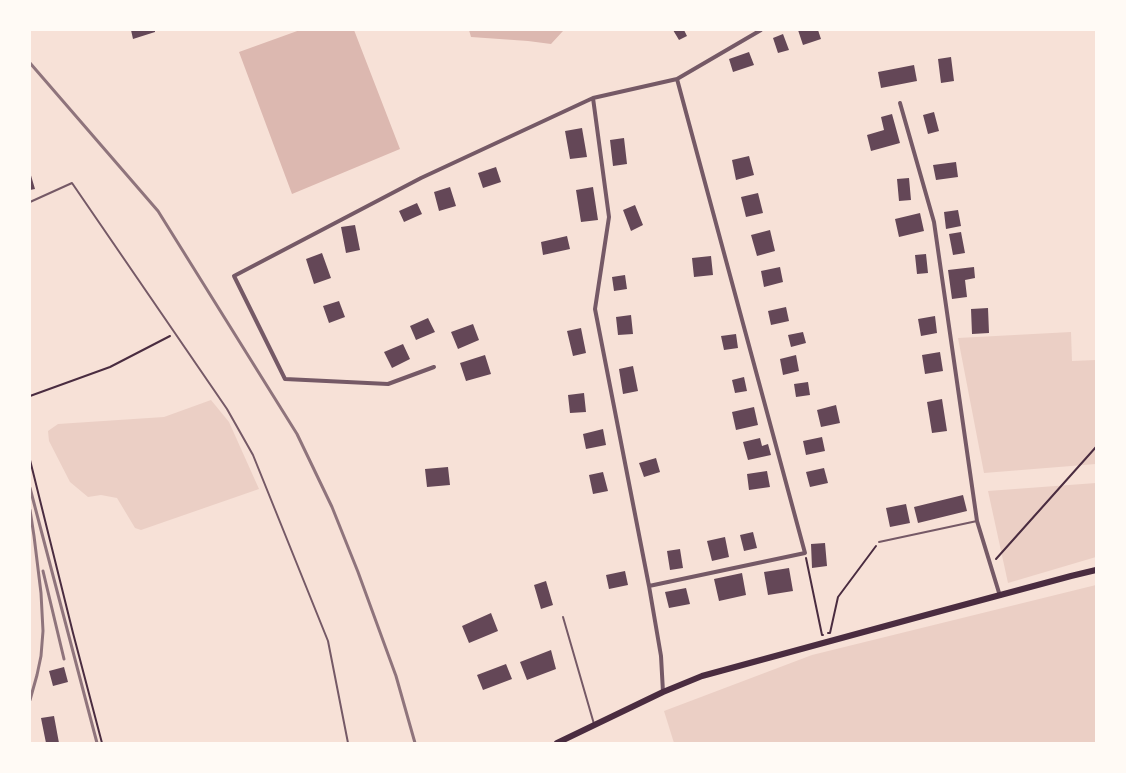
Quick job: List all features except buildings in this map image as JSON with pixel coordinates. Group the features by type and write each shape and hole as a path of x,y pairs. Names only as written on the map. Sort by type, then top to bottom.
{"main road":[{"path":"557,743 664,692 702,676 1096,570"}],"street":[{"path":"434,367 388,384 285,379 234,276 422,178 593,98 677,79 761,30"},
{"path":"649,586 805,553 677,79"},
{"path":"593,98 609,217 595,309 649,586 661,656 664,692"},
{"path":"900,103 934,222 977,521 1000,596"}],"lane":[{"path":"30,202 72,183 228,409 253,456 328,641 348,743"},
{"path":"879,542 977,521"},
{"path":"564,617 594,725"}],"path":[{"path":"30,396 110,367 175,333"},
{"path":"991,564 1096,447"},
{"path":"30,460 102,743"},
{"path":"805,553 822,635 830,633 838,597 879,542"}],"shaded area":[{"path":"300,30 354,30 400,149 292,194 239,52"},
{"path":"469,30 563,31 551,44 471,37"},
{"path":"1071,332 1072,361 1096,360 1096,464 984,473 958,338"},
{"path":"211,400 229,422 259,489 141,530 135,528 117,498 101,495 88,497 70,482 49,441 48,431 58,424 164,417"},
{"path":"1096,483 1096,557 1008,583 988,491"},
{"path":"1096,585 1096,743 674,743 664,711 812,655"}],"railway":[{"path":"30,63 158,211 297,434 332,507 358,572 396,676 415,743"},
{"path":"30,488 97,743"},
{"path":"30,510 41,593 43,631 41,656 30,700"},
{"path":"43,571 64,659"}]}
